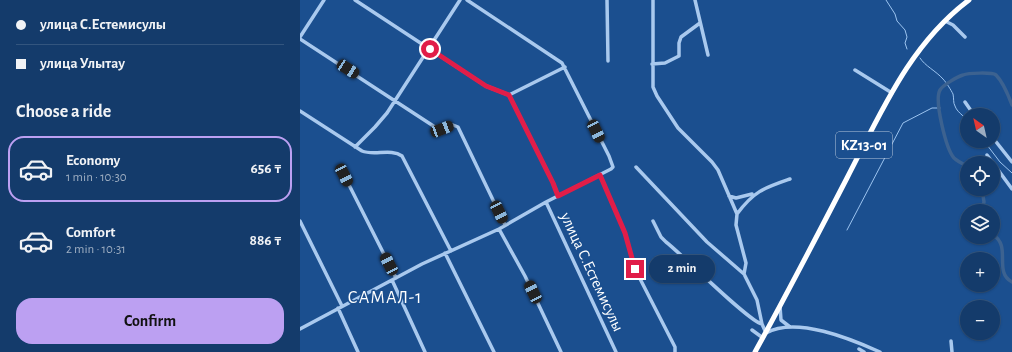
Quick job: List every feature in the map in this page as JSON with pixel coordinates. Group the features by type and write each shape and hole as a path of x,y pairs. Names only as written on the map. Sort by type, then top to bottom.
{"highway":[{"name":"KZ13-01","path":"755,352 892,93 916,54 945,21 970,0"}],"street":[{"path":"324,0 300,38 438,129 453,125 458,127 506,225"},
{"path":"355,0 486,86 509,95 565,67"},
{"path":"355,147 375,127 396,100 460,0"},
{"path":"300,329 445,253 499,229 546,202 611,169 612,164 565,67 558,59 466,0"},
{"path":"607,0 608,61"},
{"path":"653,0 652,83 657,96 678,128 716,166 730,196 736,214 736,226 746,263 744,274"},
{"path":"694,0 708,55"},
{"path":"945,21 965,37"},
{"path":"652,64 665,63 679,56 679,43 681,37 700,23"},
{"path":"855,70 892,93"},
{"name":"улица С.Естемисулы","path":"509,95 558,196"},
{"path":"964,102 969,108"},
{"path":"300,111 355,147 369,154 396,153 402,156 451,251"},
{"path":"1000,147 1012,162"},
{"path":"341,166 394,279 425,352"},
{"path":"636,167 707,242 744,274 757,300 764,335"},
{"path":"1000,173 1012,189"},
{"path":"600,175 625,233 635,269 675,347 674,352"},
{"path":"730,196 736,198 754,194 772,185 790,179"},
{"path":"736,214 754,194"},
{"name":"улица С.Естемисулы","path":"546,202 616,352"},
{"path":"300,221 340,307 358,352"},
{"path":"653,221 666,242 743,311 758,323 762,324"},
{"path":"499,229 525,276 561,352"},
{"path":"445,253 494,352"},
{"path":"780,306 781,320 791,328"},
{"path":"764,335 779,327 836,334 880,352"},
{"path":"752,330 764,335"},
{"path":"951,341 952,352"},
{"path":"859,350 864,352"}],"waterway":[{"path":"886,0 895,14 897,21 905,30 907,37 905,43 907,49"},
{"path":"920,58 946,82 953,94 956,108 960,113"},
{"path":"960,162 954,158 951,153 944,135 939,104 940,90 957,77 970,74 990,73 996,75 1001,81 1012,105"},
{"path":"847,230 903,123 932,108 940,108"},
{"path":"989,148 1000,162 1012,173"},
{"path":"983,196 983,204"},
{"path":"1000,244 1004,272 1007,278 1012,282"}],"district":[{"name":"САМАЛ-1","path":"385,298"}],"route":[{"path":"430,49 486,86 509,95 513,100 558,196 600,175 625,233 635,269"}]}
